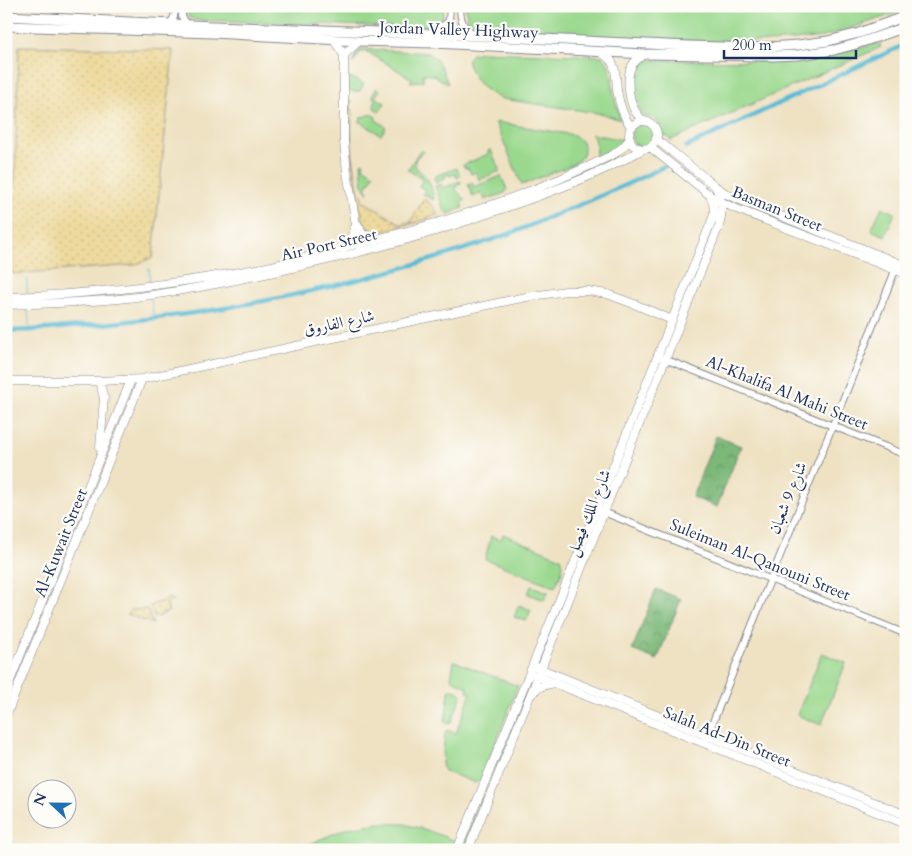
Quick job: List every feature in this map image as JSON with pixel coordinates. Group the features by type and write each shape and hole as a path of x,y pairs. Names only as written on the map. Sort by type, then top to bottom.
{"highway":[{"name":"Jordan Valley Highway","path":"6,16 188,25 213,30 359,41 455,29 600,52 645,54 773,52 859,33 906,16"},
{"name":"Jordan Valley Highway","path":"6,26 432,34 455,29 476,36 688,46 798,55 834,50 906,27"}],"main road":[{"path":"333,39 344,56 344,141 347,172 361,253"},
{"path":"344,56 359,41"},
{"path":"600,52 614,65 621,108 626,121 631,127"},
{"path":"642,120 634,123 629,135 635,146 646,148 656,138 657,133 655,127 642,120 635,110 629,92 631,66 645,54"},
{"name":"Basman Street","path":"656,138 728,195 900,266 906,274"},
{"name":"Air Port Street","path":"6,297 79,293 262,268 406,233 546,184 614,154 630,139"},
{"name":"Basman Street","path":"646,148 709,194 734,208 900,266"},
{"name":"Air Port Street","path":"6,305 121,298 184,290 297,268 361,253 438,231 524,202 608,167 646,148"},
{"path":"715,186 722,202"},
{"name":"شارع الملك فيصل","path":"457,850 711,223 714,209 709,194"},
{"name":"شارع الملك فيصل","path":"468,850 719,226 722,215 722,202"},
{"path":"356,223 362,233 377,240"},
{"path":"343,248 352,236 356,223"},
{"path":"711,223 719,226"},
{"name":"شارع الفاروق","path":"6,380 142,380 422,319 557,292 588,291 607,294 672,320"},
{"name":"Al-Kuwait Street","path":"6,691 131,380"},
{"name":"Al-Kuwait Street","path":"6,716 142,380"},
{"path":"97,465 102,442 104,398 100,381"},
{"name":"Salah Ad-Din Street","path":"531,669 541,668 906,815"},
{"name":"Salah Ad-Din Street","path":"531,669 538,676 554,683 906,824"},
{"path":"12,678 20,680"},
{"path":"529,698 537,688 554,683"}],"street":[{"path":"170,24 174,17 176,6"},
{"path":"182,6 182,17 188,25"},
{"path":"450,6 455,29"},
{"path":"455,29 460,6"},
{"path":"432,34 455,29 467,29 476,36"},
{"name":"شارع 9 شعبان","path":"704,743 832,426 900,266"},
{"name":"Al-Khalifa Al Mahi Street","path":"658,356 906,455"},
{"name":"Suleiman Al-Qanouni Street","path":"596,509 906,634"}],"green space":[{"path":"189,6 444,6 441,20 430,28 196,20 188,17"},
{"path":"466,6 906,6 906,10 823,37 773,42 675,40 477,31 468,19"},
{"path":"879,43 881,47 671,140 661,132 654,118 643,116 636,101 634,81 639,62 648,60 774,61 821,56"},
{"path":"361,49 428,53 438,62 448,84 433,75 423,74 423,81 410,82 412,79 366,51 364,53 361,51 353,63 356,52"},
{"path":"482,52 602,56 611,70 614,97 620,120 604,114 502,99 495,96 476,79 467,60 472,54"},
{"path":"348,77 364,84 360,91 354,92 347,89"},
{"path":"377,88 380,90 375,97 385,103 379,112 374,108 375,100 372,95"},
{"path":"371,114 386,127 381,135 360,122 361,117"},
{"path":"495,122 574,135 582,143 584,148 583,155 571,165 522,185"},
{"path":"643,123 652,126 655,135 652,144 643,147 634,144 631,135 634,126"},
{"path":"592,134 624,141 622,146 594,159 596,146"},
{"path":"420,150 423,152 417,157 415,164 428,180 434,199 423,194 425,190 419,186 423,179 408,170"},
{"path":"489,150 491,150 500,171 479,180 476,172 471,174 469,169 463,165 488,154"},
{"path":"362,162 364,163 363,167 374,174 366,188 369,191 367,192 363,186"},
{"path":"457,168 460,176 457,178 455,174 450,176 449,174 436,183 435,176"},
{"path":"501,176 507,189 505,193 485,200 482,193 473,197 468,184 472,182 474,187"},
{"path":"460,181 461,183 456,187 456,190 465,199 465,201 461,202 463,208 448,214 444,210 435,186 441,184 443,188"},
{"path":"734,201 892,263 886,263"},
{"path":"722,206 665,351 664,351 719,209"},
{"path":"882,207 895,213 885,236 871,230"},
{"path":"659,364 603,505 601,504"},
{"path":"716,436 741,446 717,507 692,497"},
{"path":"597,518 593,530 539,662 541,653"},
{"path":"503,534 561,558 563,565 555,587 485,559 491,536 501,540"},
{"path":"531,586 548,592 544,600 528,594"},
{"path":"656,589 681,599 657,660 632,650"},
{"path":"519,605 531,610 526,621 514,617"},
{"path":"822,653 846,663 821,725 797,715"},
{"path":"454,661 518,686 481,780 476,783 444,771 442,764 445,733 447,730 456,733 471,693 467,691 468,687 451,678"},
{"path":"543,674 700,736 697,736"},
{"path":"531,678 532,680 488,789 495,771 496,761"},
{"path":"452,689 462,694 451,723 448,724 445,722 449,691"},
{"path":"711,739 865,802 709,743"},
{"path":"481,798 483,798 467,844 464,850 461,850"},
{"path":"379,823 404,824 427,830 455,841 453,850 295,850 347,828"}],"sand":[{"path":"19,46 173,50 153,257 135,265 12,274"},
{"path":"349,101 352,101 350,105 353,112 351,129 352,150 359,194 363,196 361,200 402,225 405,221 409,224 424,199 434,208 437,215 428,217 428,219 384,231 376,231 368,227 363,220 356,191 350,142"},
{"path":"170,598 173,600 166,603 169,611 155,618 150,606"},
{"path":"147,609 153,624 127,614 131,610"}],"waterway":[{"path":"686,147 906,44"},
{"path":"6,331 112,323 212,310 363,279 509,234 607,193 665,166"},
{"path":"149,269 150,283"},
{"path":"27,280 27,293"},
{"path":"151,297 154,319"},
{"path":"28,307 29,331"}]}
